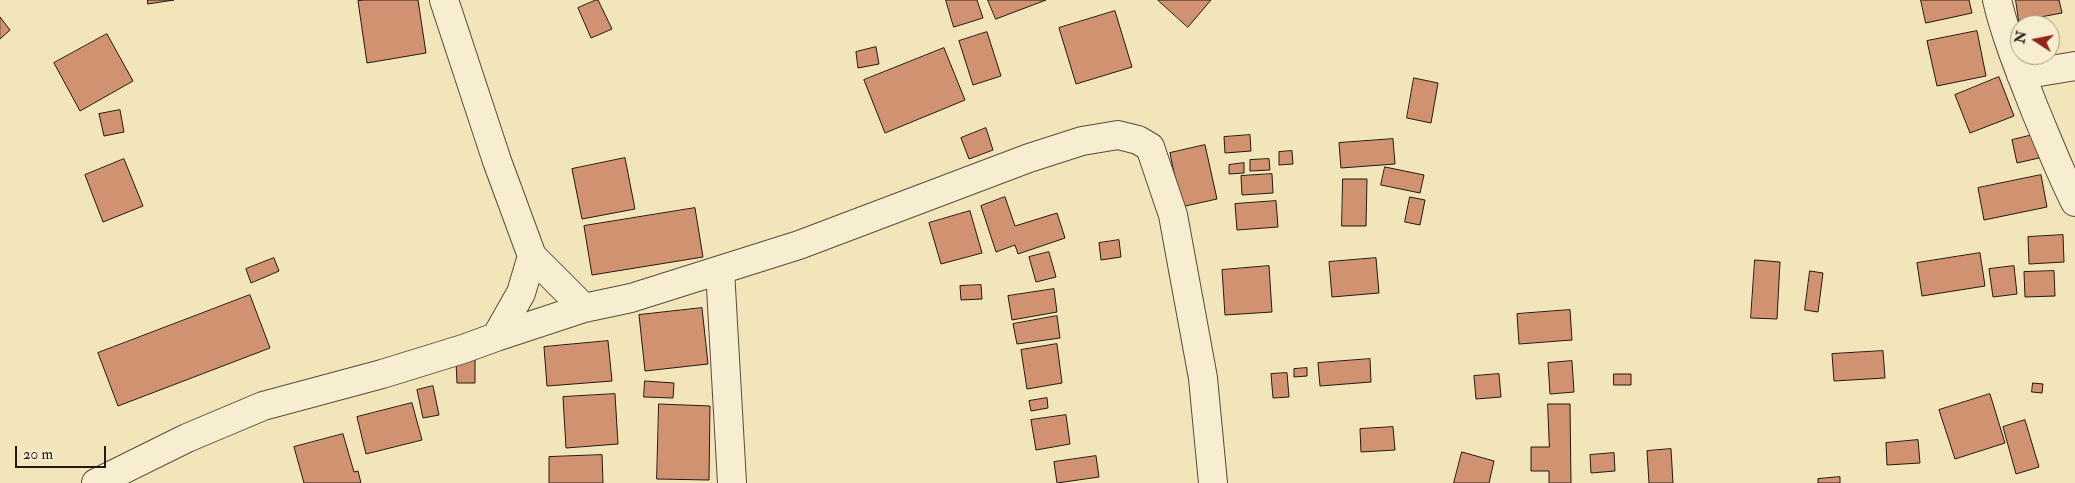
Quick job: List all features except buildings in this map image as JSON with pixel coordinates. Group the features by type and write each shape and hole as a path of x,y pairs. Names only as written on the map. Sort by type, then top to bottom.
{"street":[{"path":"444,0 497,161 532,256 584,308"},
{"path":"1997,0 2003,27 2021,74 2062,176 2075,202"},
{"path":"2021,74 2075,66"},
{"path":"96,483 187,438 263,406 382,374 584,308 632,298 800,245 1029,158 1082,141 1118,135 1138,140 1150,147 1173,215 1203,378 1213,483"},
{"path":"496,337 521,293 532,256"},
{"path":"720,270 732,483"}]}
